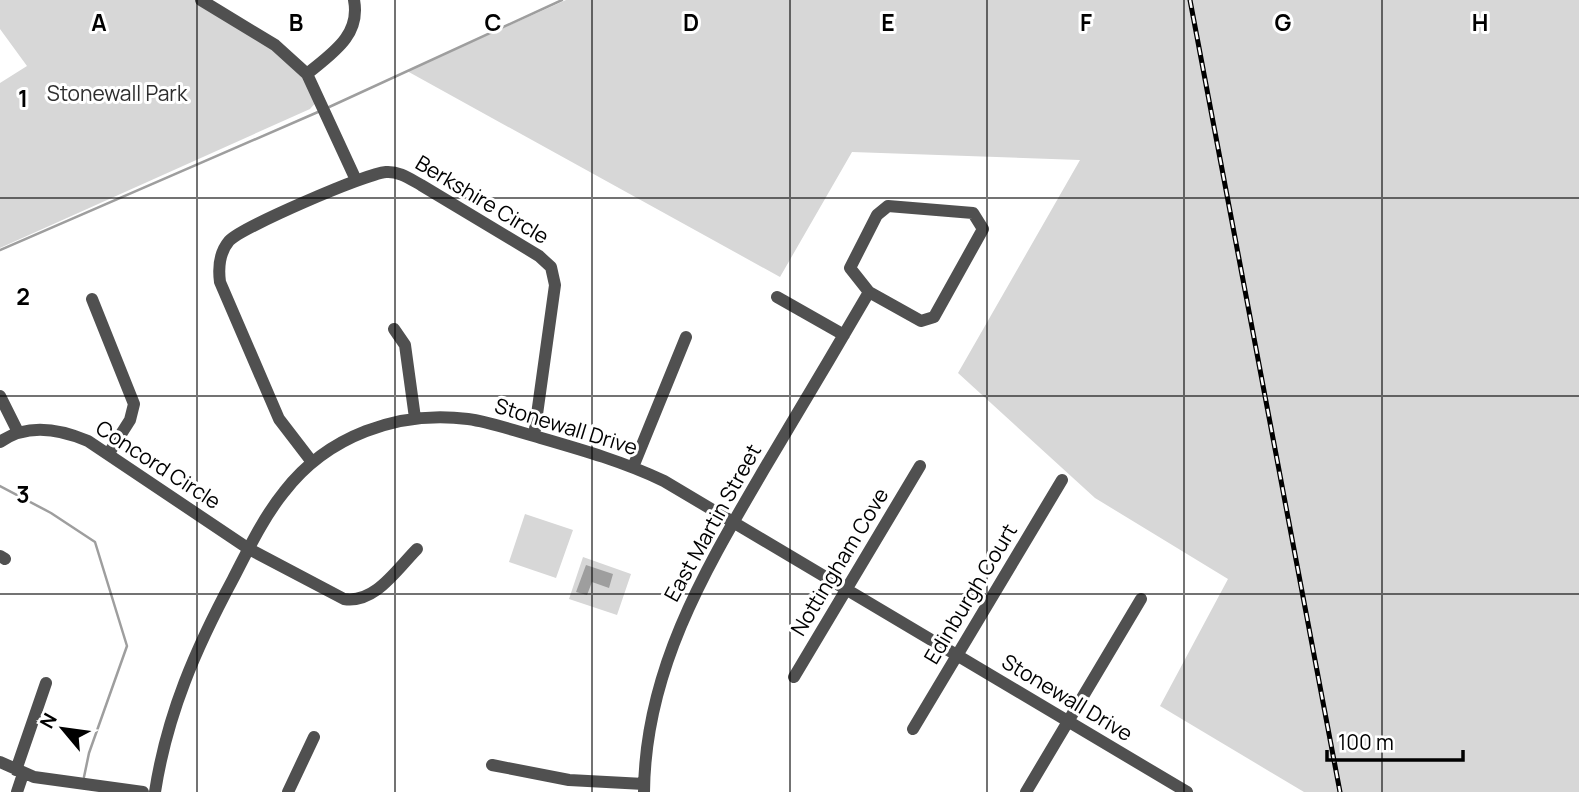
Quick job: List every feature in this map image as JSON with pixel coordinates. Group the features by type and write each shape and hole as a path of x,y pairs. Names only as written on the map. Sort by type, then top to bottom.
{"street":[{"path":"201,0 275,45 307,74 356,180"},
{"path":"307,74 340,46 352,31 354,0"},
{"name":"Berkshire Circle","path":"312,462 279,419 220,282 219,261 236,235 356,180 386,172 402,174 539,256 551,267 555,285 534,436"},
{"path":"888,206 974,213 984,229 934,317 921,321 869,292 850,268 877,215 888,206"},
{"name":"East Martin Street","path":"644,788 651,724 665,666 688,605 869,292"},
{"path":"777,297 844,335"},
{"path":"92,299 134,404 130,419 108,453"},
{"path":"394,329 405,345 415,418"},
{"path":"633,467 686,337"},
{"path":"0,396 18,432"},
{"name":"Stonewall Drive","path":"155,792 166,734 183,680 203,634 284,491 312,462 353,436 375,427 415,418 469,419 633,467 664,481 957,654 1180,790"},
{"name":"Concord Circle","path":"0,442 18,432 57,430 80,438 108,453 249,549 328,592 354,601 368,597 417,549"},
{"name":"Nottingham Cove","path":"794,677 920,466"},
{"name":"Edinburgh Court","path":"913,730 1062,480"},
{"path":"1026,792 1142,599"},
{"path":"17,792 19,772 46,683"},
{"path":"288,792 314,737"},
{"path":"0,762 19,772 143,792"},
{"path":"492,765 569,780 644,788"}],"green space":[{"name":"Stonewall Park","path":"0,0 201,0 290,57 319,99 310,109 0,248 0,83 27,66 0,29"},
{"path":"566,0 1579,0 1579,792 1304,792 1160,706 1228,579 1095,498 958,373 1080,160 852,152 780,277 407,71"},
{"path":"525,514 573,530 556,578 509,562"},
{"path":"583,557 631,574 617,615 569,599"}],"shaded area":[{"path":"586,565 613,574 609,588 592,582 587,595 576,592"}],"waterway":[{"path":"327,108 562,0"},
{"path":"0,250 318,112"},
{"path":"0,486 51,513 95,542 127,646 89,753 84,777"}],"railway":[{"path":"1190,0 1340,792"}]}
